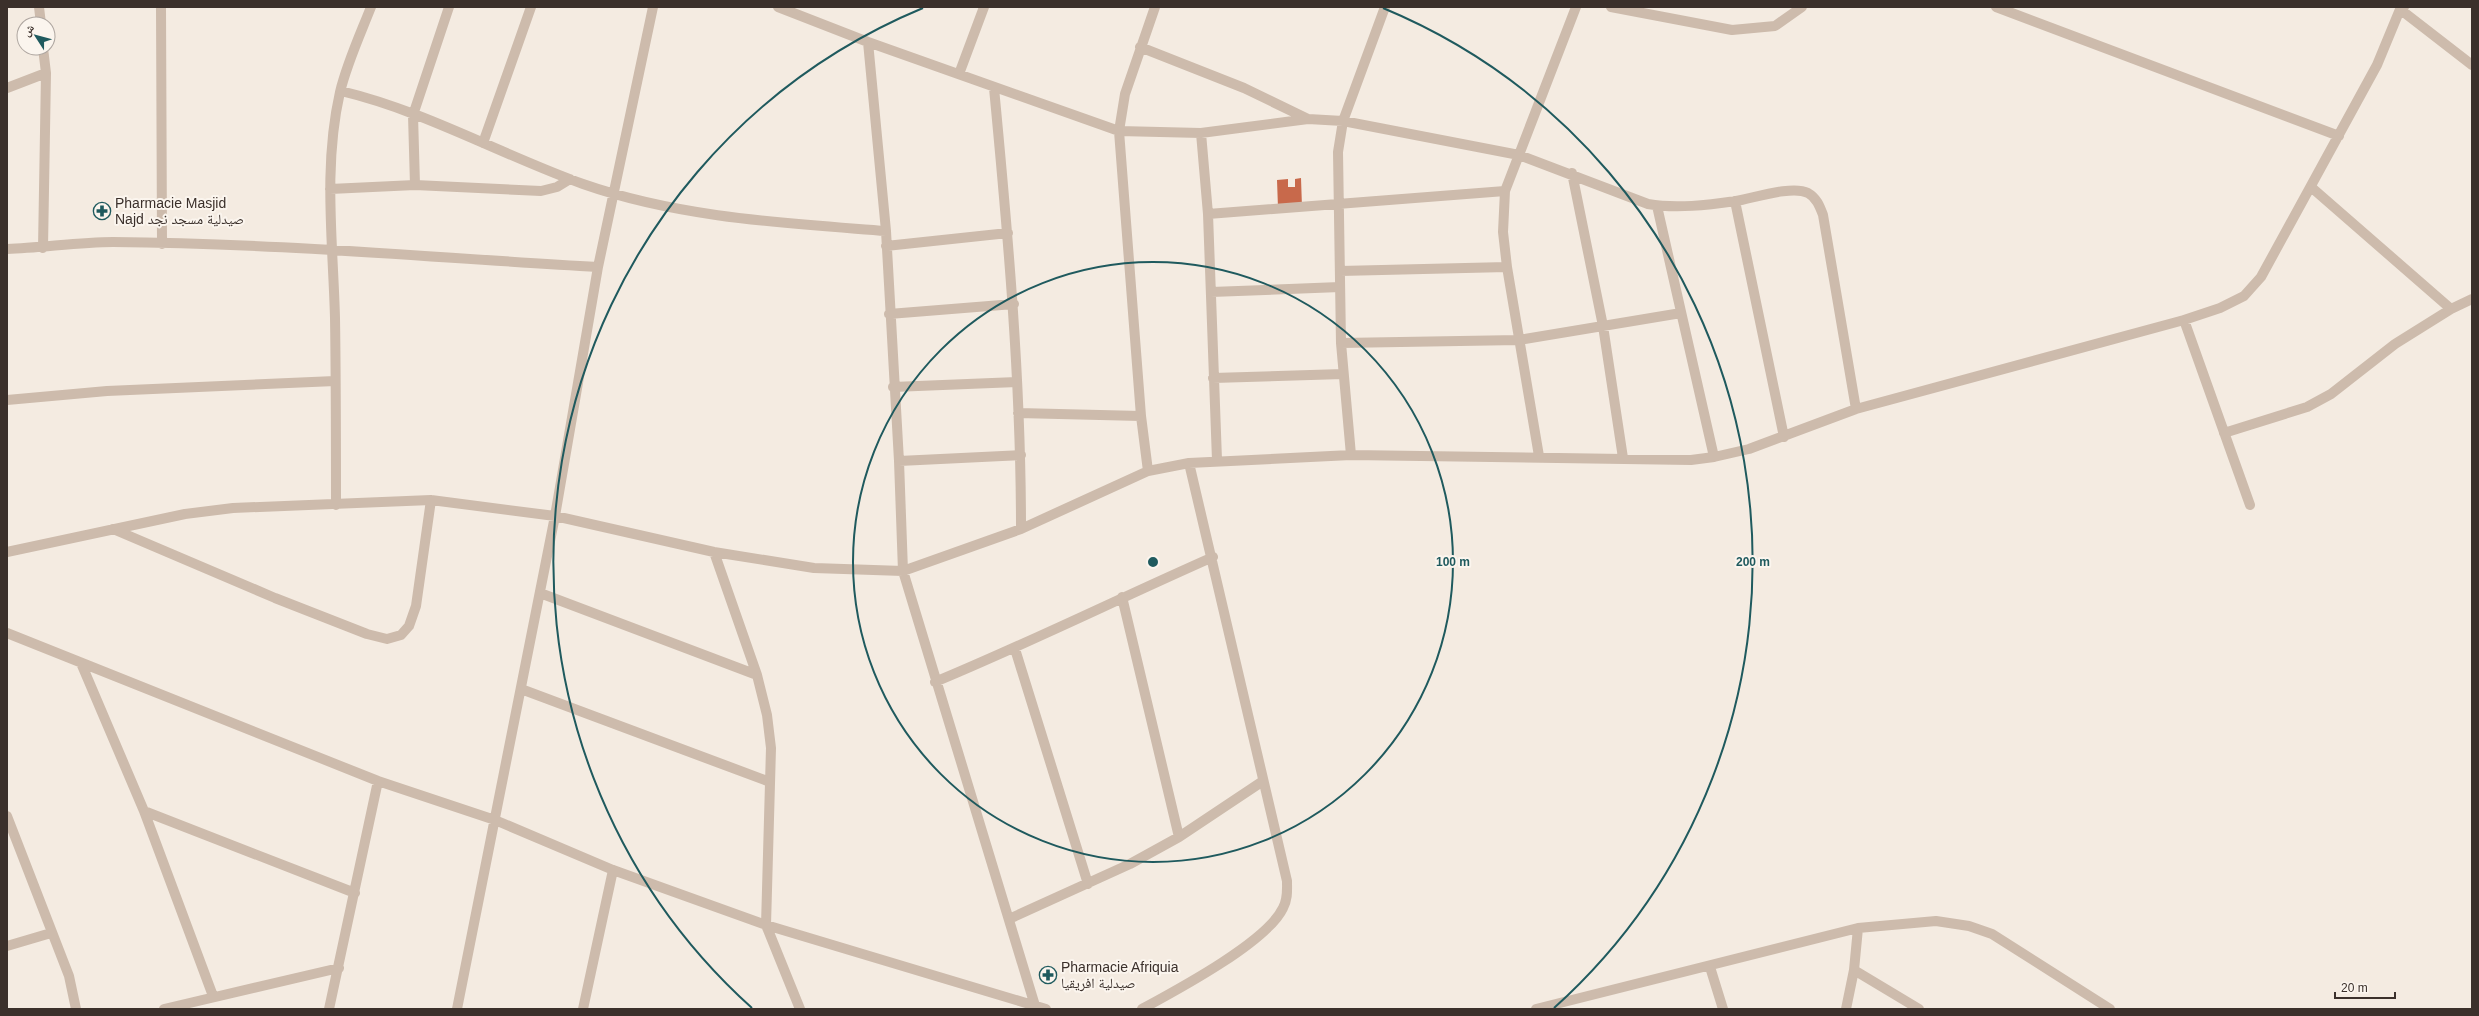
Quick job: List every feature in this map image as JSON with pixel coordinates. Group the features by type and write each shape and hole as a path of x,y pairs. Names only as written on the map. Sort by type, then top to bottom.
{"street":[{"path":"161,7 162,244"},
{"path":"336,505 335,318 331,252 330,189 332,144 341,91 350,60 371,7"},
{"path":"415,184 412,115 449,7"},
{"path":"483,143 532,7"},
{"path":"457,1009 555,516 598,267 653,7"},
{"path":"778,7 801,10 868,42 994,88 1119,131 1201,133 1308,119 1343,121 1519,155 1572,173 1648,204 1657,206 1666,207 1735,201 1792,190 1808,193 1818,203 1823,215 1856,409"},
{"path":"959,74 984,7"},
{"path":"1148,471 1141,416 1119,131 1125,94 1155,7"},
{"path":"1351,455 1341,343 1338,152 1343,121 1384,7"},
{"path":"1540,456 1507,267 1503,232 1505,191 1576,7"},
{"path":"1611,7 1732,30 1775,26 1802,7"},
{"path":"1996,7 2339,136"},
{"path":"7,552 185,514 233,508 430,500 555,516 714,552 814,568 903,571 1021,529 1148,471 1189,463 1217,460 1351,455 1540,456 1691,460 1714,457 1749,449 1856,409 2184,320 2220,308 2244,296 2261,277 2311,188 2377,65 2402,8 2472,65"},
{"path":"868,42 886,231 889,314 899,461 903,571 935,682 1009,919 1035,1008"},
{"path":"1140,47 1244,88 1308,119"},
{"path":"43,248 46,73 44,56"},
{"path":"7,88 46,73"},
{"path":"994,88 1014,304 1021,455 1021,529"},
{"path":"341,91 412,115 614,194 748,220 886,231"},
{"path":"1201,133 1208,214 1217,460"},
{"path":"1572,173 1603,326 1623,458"},
{"path":"330,189 415,184 541,191 557,187 570,178"},
{"path":"2311,188 2451,309"},
{"path":"1208,214 1338,206 1505,191"},
{"path":"1735,201 1784,437"},
{"path":"1657,206 1714,457"},
{"path":"886,246 1008,233"},
{"path":"7,249 43,248 111,242 270,246 331,252 598,267"},
{"path":"1340,271 1507,267"},
{"path":"1211,292 1340,287"},
{"path":"2224,433 2307,407 2348,382 2395,344 2451,309 2472,299"},
{"path":"889,314 1014,304"},
{"path":"1341,343 1519,340 1681,313"},
{"path":"2184,320 2250,505"},
{"path":"1213,378 1343,374"},
{"path":"7,400 107,391 335,381"},
{"path":"894,387 1017,382"},
{"path":"1018,413 1141,416"},
{"path":"899,461 1021,455"},
{"path":"1142,1009 1185,985 1262,934 1283,908 1287,896 1287,881 1213,557 1189,463"},
{"path":"113,529 289,604 367,634 387,639 401,635 409,626 416,606 430,500"},
{"path":"714,552 757,675 767,715 771,748 766,925 800,1009"},
{"path":"935,682 1015,649 1122,597 1213,557"},
{"path":"540,593 757,675"},
{"path":"1122,597 1180,837"},
{"path":"7,633 378,781 495,820 613,870 766,925 1035,1008 1046,1009"},
{"path":"1015,649 1088,884"},
{"path":"81,663 144,811 213,996"},
{"path":"521,689 770,782"},
{"path":"329,1009 378,781"},
{"path":"1009,919 1130,864 1180,837 1263,781"},
{"path":"144,811 355,893"},
{"path":"7,816 51,933 69,976 76,1009"},
{"path":"583,1009 613,870"},
{"path":"1536,1009 1568,1005 1858,928 1936,921 1969,926 1992,934 2110,1009"},
{"path":"1846,1009 1854,970 1858,928"},
{"path":"7,946 51,933"},
{"path":"1710,967 1723,1009"},
{"path":"164,1009 213,996 339,968"},
{"path":"1854,970 1919,1009"}],"building":[{"path":"1301,178 1302,207 1278,208 1277,180 1288,179 1288,187 1295,187 1295,179"}],"place":[{"name":"Pharmacie Masjid Najd صيدلية مسجد نجد","path":"102,211"},
{"name":"Pharmacie Afriquia صيدلية افريقيا","path":"1048,975"}]}
